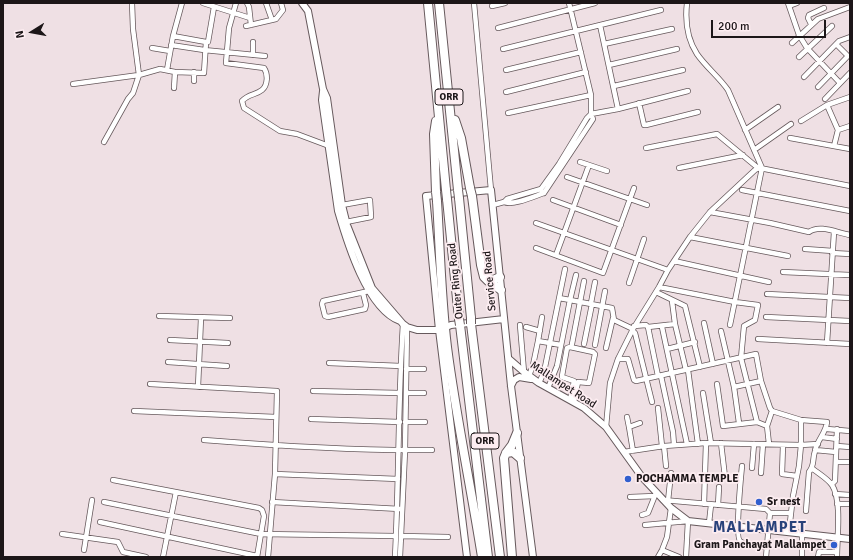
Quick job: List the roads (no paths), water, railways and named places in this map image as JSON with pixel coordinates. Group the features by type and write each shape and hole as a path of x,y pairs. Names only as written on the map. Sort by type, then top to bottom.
{"highway":[{"name":"Outer Ring Road","path":"428,3 459,322 488,557"},
{"name":"Outer Ring Road","path":"439,3 471,321 500,557"},
{"path":"450,106 461,138 484,277 501,290"},
{"path":"438,108 434,134 442,329 482,557"},
{"path":"484,277 493,280 500,277"},
{"path":"512,557 504,458 517,433"},
{"path":"506,453 513,452 520,458"}],"main road":[{"path":"302,3 308,11 323,90 327,98 342,205 346,222 372,288 403,324"},
{"path":"323,90 322,100 338,211 348,242 368,292 393,318 417,330 442,329 451,325 504,319"},
{"path":"467,557 426,196 491,190"},
{"name":"Service Road","path":"491,190 511,386 533,557"},
{"name":"Mallampet Road","path":"509,359 526,374 584,408 606,427 656,494 688,521"},
{"path":"511,386 514,380 519,377 537,381"},
{"path":"688,521 850,539"}],"street":[{"path":"104,142 133,93 139,75 133,29 132,3"},
{"path":"167,70 173,36 182,3"},
{"path":"202,3 250,18"},
{"path":"236,3 230,28 226,63 264,68 267,76 266,83 262,89 244,98 242,101 244,108 280,131 297,134 329,146"},
{"path":"247,3 250,18 248,26 276,19 283,10 281,3"},
{"path":"266,3 272,20"},
{"name":"Service Road","path":"474,3 491,190"},
{"path":"492,6 505,3"},
{"path":"569,3 591,94 591,114"},
{"path":"498,28 594,3"},
{"path":"686,3 685,17 688,36 697,54 721,80 728,90 754,150 760,168 757,192 730,325"},
{"path":"797,3 789,4 799,35 807,48 830,74 840,82"},
{"path":"73,84 139,75 160,69 175,72 204,73 204,50 206,42 208,42 214,7"},
{"path":"792,43 812,24 827,15 850,7"},
{"path":"812,24 808,18 809,15 824,8"},
{"path":"503,49 661,10"},
{"path":"600,25 618,109"},
{"path":"799,57 832,26"},
{"path":"604,44 672,28"},
{"path":"173,36 206,42"},
{"path":"804,78 839,41 850,37"},
{"path":"253,42 253,54"},
{"path":"818,87 848,56 836,44"},
{"path":"171,45 265,56"},
{"path":"152,48 170,51"},
{"path":"609,65 677,49"},
{"path":"506,70 581,52"},
{"path":"614,86 683,70"},
{"path":"174,88 175,72"},
{"path":"194,72 194,81"},
{"path":"506,92 586,72"},
{"path":"825,99 850,73"},
{"path":"493,204 504,202 508,203 544,193 576,142 587,118 591,114 618,109 688,91"},
{"path":"508,113 591,94"},
{"path":"801,121 827,105 850,97"},
{"path":"639,103 644,125 646,126 698,112"},
{"path":"827,105 838,130 834,146"},
{"path":"745,130 778,107"},
{"path":"754,150 791,124"},
{"path":"838,130 850,126"},
{"path":"646,148 717,134 760,168 850,186"},
{"path":"790,138 850,149"},
{"path":"504,202 507,199 541,189 576,142"},
{"path":"679,168 743,155"},
{"path":"580,162 607,172"},
{"path":"556,255 589,165"},
{"path":"606,427 610,383 618,359 633,328 690,237 710,212 760,168"},
{"path":"567,177 647,205"},
{"path":"536,248 603,273 634,188"},
{"path":"541,189 544,193"},
{"path":"742,190 850,211"},
{"path":"342,205 370,200 372,217 346,222"},
{"path":"553,200 621,225"},
{"path":"710,212 809,232 814,229 823,228 850,235"},
{"path":"536,223 668,270"},
{"path":"827,343 834,232"},
{"path":"690,237 788,256"},
{"path":"629,283 644,240"},
{"path":"805,249 850,254"},
{"path":"674,261 769,282"},
{"path":"537,381 544,372 565,269"},
{"path":"783,272 850,275"},
{"path":"548,388 557,366 576,275"},
{"path":"572,344 584,281"},
{"path":"584,344 595,282"},
{"path":"659,287 758,306 755,320 744,326 741,358 757,422"},
{"path":"595,345 605,291"},
{"path":"368,292 365,299 366,307 364,309 328,317 324,315 322,304 323,301 368,292"},
{"path":"656,292 685,306 700,367"},
{"path":"767,294 850,298"},
{"path":"559,298 612,308 614,320 633,328 646,325 648,327 675,324"},
{"path":"672,301 675,324 687,370 698,444"},
{"path":"159,316 230,318"},
{"path":"606,348 614,316"},
{"path":"526,374 533,365 542,317"},
{"path":"766,317 850,321"},
{"path":"198,386 201,318"},
{"path":"704,323 714,364"},
{"path":"400,557 399,536 403,393 400,366 403,324"},
{"path":"403,324 406,369 403,393"},
{"path":"520,325 526,374"},
{"path":"662,326 687,444"},
{"path":"526,327 540,331"},
{"path":"648,327 673,432 674,445"},
{"path":"633,328 652,402"},
{"path":"722,331 734,387 739,423"},
{"path":"758,338 850,344"},
{"path":"170,340 228,342"},
{"path":"538,341 561,345"},
{"path":"667,349 695,342"},
{"path":"570,346 593,352 595,354 589,383 578,382 572,401 574,381 562,377 567,348 570,346"},
{"path":"618,359 628,359 635,380 660,376 756,354 761,381 772,411 801,420 827,422 827,428 815,450 813,468 809,472 806,511"},
{"path":"168,362 227,366"},
{"path":"329,363 400,366"},
{"path":"406,369 424,369"},
{"path":"734,387 761,381"},
{"path":"150,384 277,391 275,474 268,557"},
{"path":"717,384 723,426 757,422 767,426"},
{"path":"313,391 424,393"},
{"path":"703,393 709,443 704,504"},
{"path":"658,408 666,466"},
{"path":"134,411 276,417"},
{"path":"769,444 767,426 772,411"},
{"path":"627,417 633,451"},
{"path":"311,419 425,422"},
{"path":"789,532 793,496 799,466 801,420"},
{"path":"629,427 640,423"},
{"path":"827,428 850,431"},
{"path":"832,484 835,481 837,429"},
{"path":"822,437 837,439"},
{"path":"204,440 275,446 402,451 432,450"},
{"path":"624,452 663,446 709,443 783,445 818,444"},
{"path":"721,443 725,476"},
{"path":"752,468 754,444"},
{"path":"761,473 763,444"},
{"path":"783,445 782,474 797,476"},
{"path":"836,446 850,447"},
{"path":"815,450 836,452"},
{"path":"400,509 398,479 402,451"},
{"path":"836,462 850,462"},
{"path":"742,466 738,539 740,542 767,547"},
{"path":"813,468 832,484 837,504 837,555 818,552 818,557"},
{"path":"671,473 666,501 766,509 770,513 791,513"},
{"path":"275,474 398,479"},
{"path":"100,522 257,556 264,516 262,510 259,508 113,480"},
{"path":"718,505 719,487"},
{"path":"163,557 176,492"},
{"path":"630,497 656,494 648,513 642,515"},
{"path":"835,494 850,495"},
{"path":"84,550 92,500"},
{"path":"104,502 260,534 448,537"},
{"path":"272,502 400,509"},
{"path":"837,504 850,504"},
{"path":"710,523 711,505"},
{"path":"658,557 667,537 671,508"},
{"path":"766,557 770,513"},
{"path":"644,525 688,521 686,557"},
{"path":"802,533 802,557"},
{"path":"62,534 118,542 123,552 146,557"},
{"path":"395,557 399,536"},
{"path":"662,550 679,557"}],"place":[{"name":"POCHAMMA TEMPLE","path":"628,479"},
{"name":"Sr nest","path":"759,502"},
{"name":"Gram Panchayat Mallampet","path":"834,545"}],"district":[{"name":"MALLAMPET","path":"760,528"}]}
